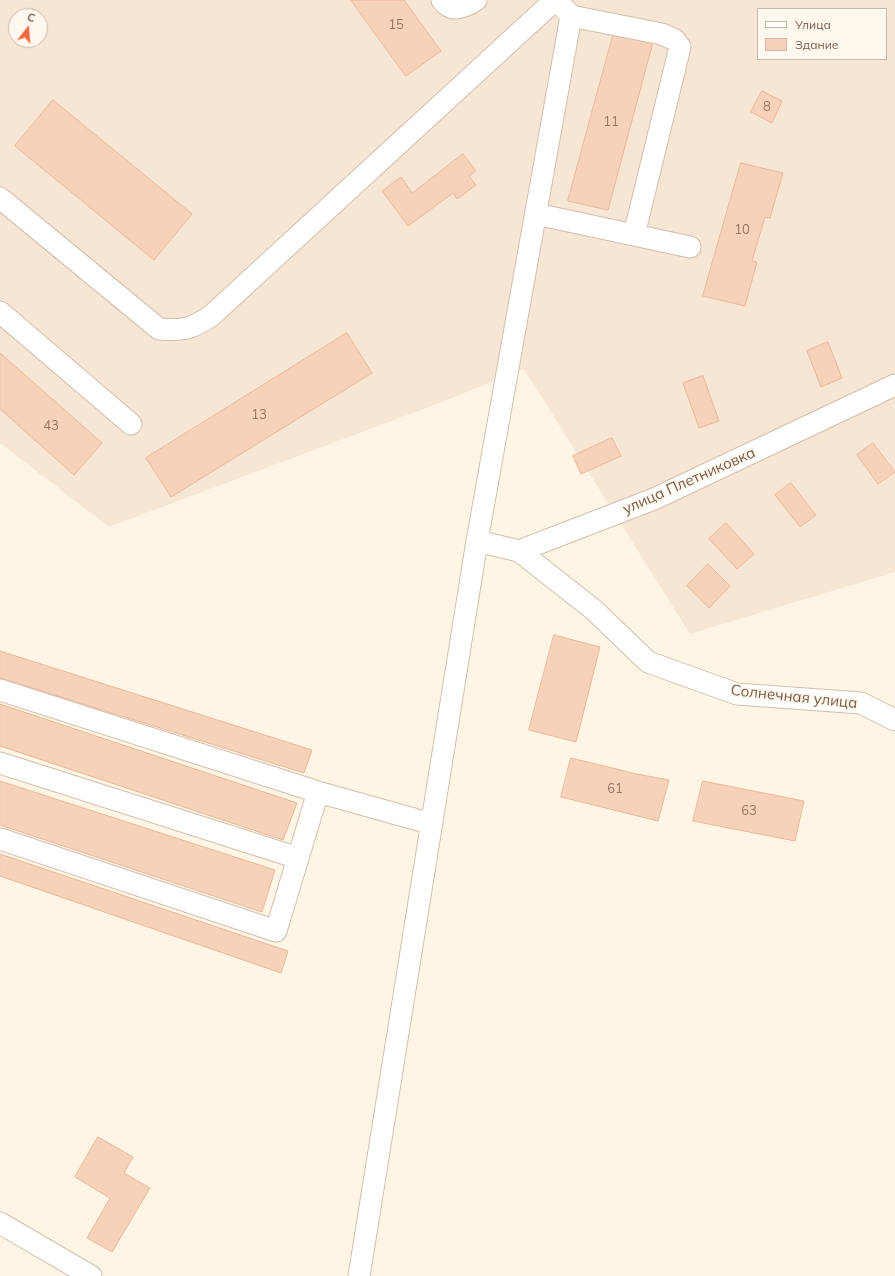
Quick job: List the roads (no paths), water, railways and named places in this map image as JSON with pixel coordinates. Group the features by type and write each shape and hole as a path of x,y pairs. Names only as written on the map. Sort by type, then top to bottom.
{"street":[{"path":"442,0 445,4 455,8 467,6 476,0"},
{"path":"0,198 159,329 178,330 197,325 211,316 556,0 571,16 662,34 675,40 680,47 634,236"},
{"path":"359,1276 477,541 571,16"},
{"path":"536,214 690,247"},
{"path":"0,312 131,424"},
{"name":"улица Плетниковка","path":"519,550 654,499 895,385"},
{"path":"477,541 519,550"},
{"name":"Солнечная улица","path":"519,550 594,610 648,662 737,694 861,703 895,720"},
{"path":"0,690 318,792 432,824"},
{"path":"0,763 298,858"},
{"path":"0,839 276,931 318,792"},
{"path":"0,1223 91,1276"}]}
